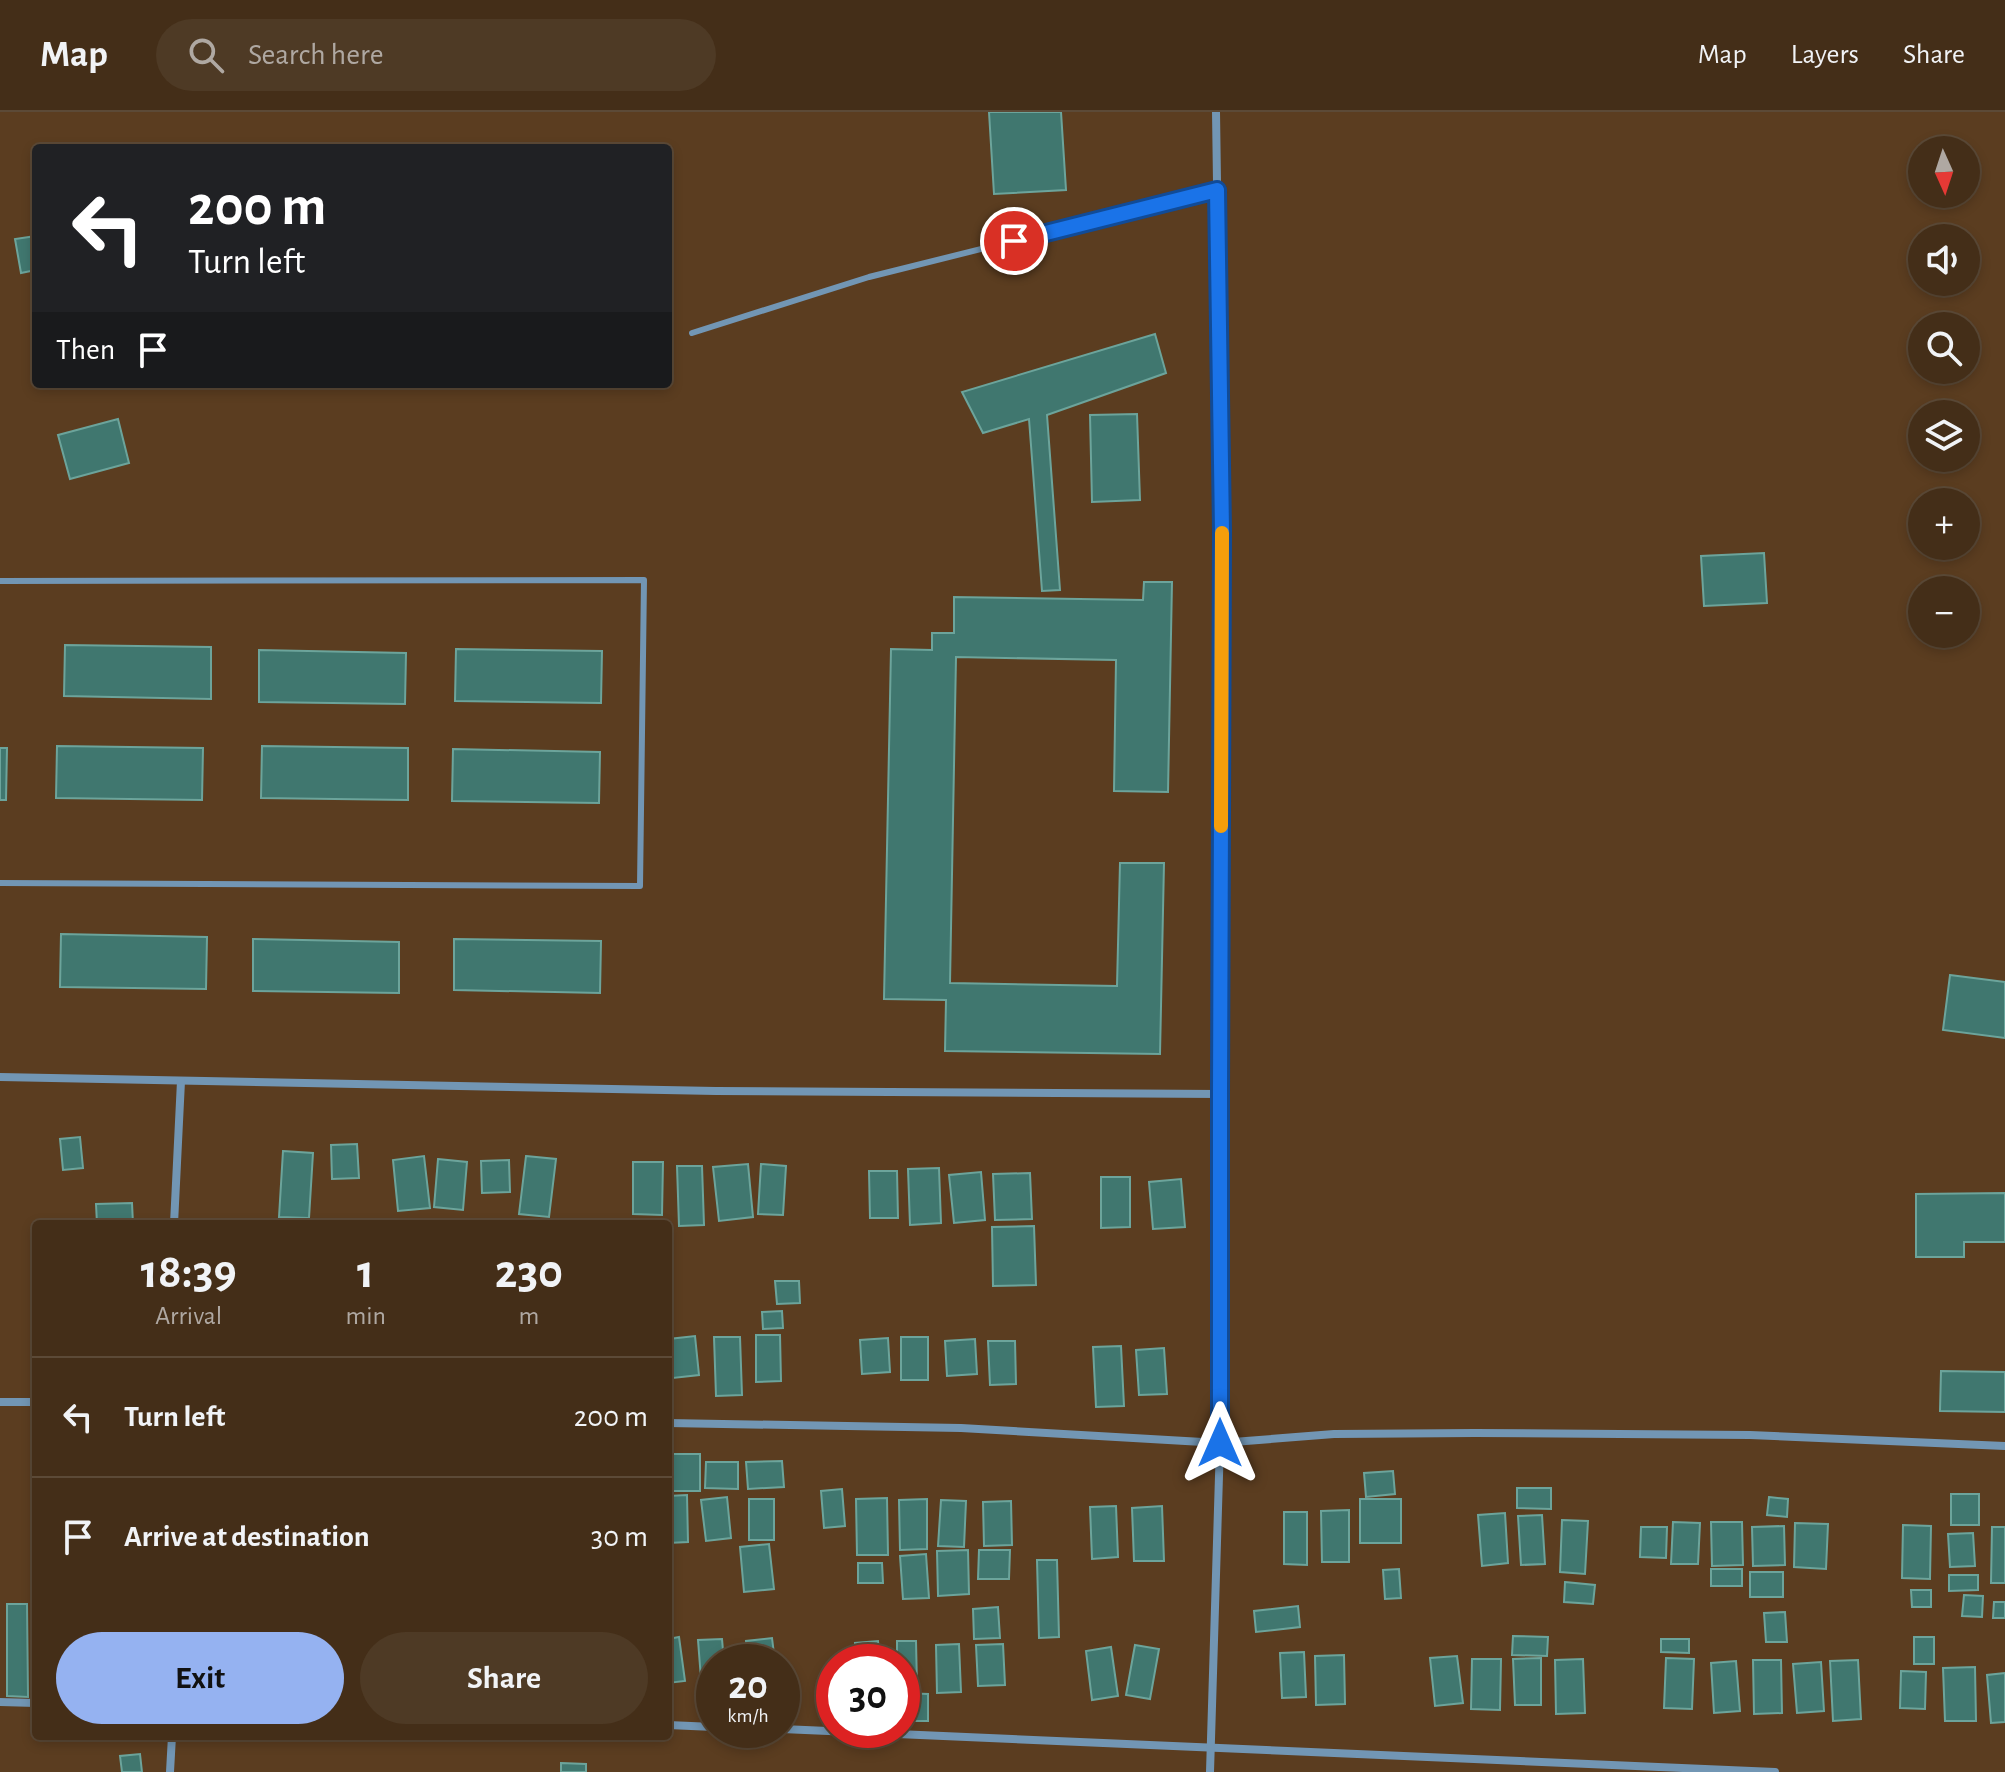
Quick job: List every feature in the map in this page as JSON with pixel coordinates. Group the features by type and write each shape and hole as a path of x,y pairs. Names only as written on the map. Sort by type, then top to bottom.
{"street":[{"path":"1210,1772 1220,1443 1222,531 1216,112"},
{"path":"0,1077 716,1091 1220,1094"},
{"path":"174,1220 181,1081"},
{"path":"0,1402 32,1402"},
{"path":"672,1423 961,1428 1220,1443 1334,1434 1475,1433 1750,1435 2005,1446"},
{"path":"0,1702 32,1703"},
{"path":"672,1725 696,1726"},
{"path":"800,1730 1775,1772"},
{"path":"170,1772 172,1740"}],"lane":[{"path":"692,333 869,277 1217,190"},
{"path":"0,581 644,580 640,886 0,883"}],"building":[{"path":"989,112 1061,112 1066,190 994,194"},
{"path":"32,237 32,271 21,273 15,239"},
{"path":"1155,334 1166,373 1047,415 1060,590 1042,591 1029,419 983,433 962,392"},
{"path":"1137,414 1140,500 1092,502 1090,415"},
{"path":"118,419 129,463 70,479 58,435"},
{"path":"1764,553 1767,603 1704,606 1701,556"},
{"path":"1144,582 1172,582 1168,792 1114,791 1116,660 956,657 950,983 1117,986 1120,863 1164,863 1160,1054 945,1051 946,1000 884,999 891,649 932,650 932,633 954,633 954,597 1143,600"},
{"path":"65,645 211,647 211,699 64,696"},
{"path":"456,649 602,651 601,703 455,701"},
{"path":"259,650 406,653 405,704 259,702"},
{"path":"57,746 203,748 202,800 56,798"},
{"path":"262,746 408,748 408,800 261,798"},
{"path":"0,748 7,748 6,800 0,800"},
{"path":"453,749 600,752 599,803 452,801"},
{"path":"61,934 207,937 206,989 60,987"},
{"path":"253,939 399,942 399,993 253,991"},
{"path":"454,939 601,941 600,993 454,990"},
{"path":"1950,975 2005,982 2005,1038 1943,1030"},
{"path":"80,1137 83,1168 63,1170 60,1139"},
{"path":"357,1144 359,1178 332,1179 331,1145"},
{"path":"283,1151 313,1153 309,1218 279,1217"},
{"path":"424,1156 430,1208 398,1211 393,1160"},
{"path":"526,1156 556,1159 549,1217 519,1214"},
{"path":"438,1159 467,1162 463,1210 434,1207"},
{"path":"509,1160 510,1192 482,1193 481,1161"},
{"path":"633,1162 663,1162 662,1215 633,1214"},
{"path":"748,1164 753,1217 719,1221 713,1167"},
{"path":"761,1164 786,1166 783,1215 758,1214"},
{"path":"677,1166 702,1166 704,1225 679,1226"},
{"path":"939,1168 941,1223 910,1225 908,1169"},
{"path":"869,1171 897,1171 898,1218 870,1218"},
{"path":"981,1172 985,1220 954,1223 949,1175"},
{"path":"1030,1173 1032,1219 995,1220 993,1174"},
{"path":"1101,1177 1130,1177 1130,1227 1101,1228"},
{"path":"1181,1179 1185,1227 1153,1229 1149,1182"},
{"path":"2005,1193 2005,1242 1964,1242 1964,1257 1916,1257 1916,1194"},
{"path":"132,1203 133,1220 97,1220 96,1204"},
{"path":"1034,1226 1036,1285 993,1286 992,1227"},
{"path":"775,1281 799,1281 800,1303 777,1304"},
{"path":"782,1311 783,1328 763,1329 762,1312"},
{"path":"756,1335 780,1335 781,1381 756,1382"},
{"path":"695,1336 699,1375 673,1378 672,1339"},
{"path":"714,1337 740,1337 742,1395 716,1396"},
{"path":"901,1337 928,1337 928,1380 901,1380"},
{"path":"888,1338 890,1372 862,1374 860,1340"},
{"path":"975,1339 977,1374 947,1376 945,1341"},
{"path":"988,1341 1015,1341 1016,1384 990,1385"},
{"path":"1121,1346 1124,1406 1096,1407 1093,1347"},
{"path":"1164,1348 1167,1394 1139,1395 1136,1350"},
{"path":"1941,1371 2005,1372 2005,1412 1940,1411"},
{"path":"672,1454 700,1454 700,1491 672,1491"},
{"path":"782,1461 784,1487 748,1489 746,1462"},
{"path":"706,1462 738,1462 738,1489 705,1488"},
{"path":"1393,1471 1395,1494 1366,1497 1364,1473"},
{"path":"1517,1488 1551,1488 1551,1509 1517,1508"},
{"path":"842,1489 845,1526 824,1528 821,1491"},
{"path":"1951,1494 1979,1494 1979,1525 1951,1525"},
{"path":"687,1495 688,1542 672,1543 672,1496"},
{"path":"727,1497 731,1538 706,1541 701,1500"},
{"path":"1769,1497 1788,1499 1787,1517 1767,1515"},
{"path":"887,1498 888,1555 857,1555 856,1499"},
{"path":"749,1499 774,1499 774,1540 749,1540"},
{"path":"927,1499 927,1549 900,1550 899,1500"},
{"path":"1360,1499 1401,1499 1401,1543 1360,1543"},
{"path":"941,1500 966,1501 964,1547 938,1546"},
{"path":"1011,1501 1012,1545 984,1546 983,1502"},
{"path":"1116,1506 1118,1557 1092,1559 1090,1507"},
{"path":"1162,1506 1164,1561 1134,1561 1132,1508"},
{"path":"1349,1510 1349,1562 1322,1562 1321,1511"},
{"path":"1284,1512 1307,1512 1307,1565 1284,1564"},
{"path":"1505,1513 1508,1563 1482,1566 1478,1515"},
{"path":"1542,1515 1545,1564 1521,1565 1518,1516"},
{"path":"1562,1520 1588,1521 1585,1574 1560,1572"},
{"path":"1673,1522 1700,1523 1698,1564 1671,1564"},
{"path":"1711,1522 1742,1522 1743,1565 1712,1566"},
{"path":"1795,1523 1828,1524 1826,1569 1794,1567"},
{"path":"1903,1525 1931,1526 1930,1579 1902,1578"},
{"path":"1784,1526 1785,1565 1753,1566 1752,1527"},
{"path":"1641,1527 1667,1527 1666,1558 1640,1557"},
{"path":"1992,1527 2005,1527 2005,1583 1991,1583"},
{"path":"1973,1533 1975,1566 1950,1567 1948,1534"},
{"path":"769,1544 774,1589 744,1592 740,1547"},
{"path":"968,1550 969,1594 938,1596 937,1551"},
{"path":"979,1550 1010,1550 1009,1579 978,1579"},
{"path":"926,1554 929,1598 903,1599 900,1556"},
{"path":"1037,1560 1057,1560 1059,1637 1039,1638"},
{"path":"858,1563 882,1563 883,1583 858,1583"},
{"path":"1399,1569 1401,1598 1385,1599 1383,1570"},
{"path":"1711,1569 1742,1569 1742,1586 1711,1586"},
{"path":"1750,1572 1783,1572 1783,1597 1750,1597"},
{"path":"1949,1575 1978,1575 1978,1590 1949,1591"},
{"path":"1565,1582 1595,1585 1593,1604 1564,1602"},
{"path":"1911,1590 1931,1590 1931,1607 1912,1607"},
{"path":"1964,1595 1983,1596 1982,1617 1962,1616"},
{"path":"1994,1602 2005,1602 2005,1618 1993,1618"},
{"path":"7,1604 27,1604 28,1697 7,1696"},
{"path":"1298,1606 1300,1627 1256,1632 1254,1611"},
{"path":"998,1607 1000,1638 974,1639 973,1609"},
{"path":"1785,1612 1787,1642 1766,1642 1764,1613"},
{"path":"1513,1636 1548,1637 1547,1656 1512,1655"},
{"path":"679,1637 685,1681 672,1683 672,1638"},
{"path":"1914,1637 1934,1637 1934,1664 1914,1664"},
{"path":"772,1638 773,1644 746,1644 746,1641"},
{"path":"722,1639 722,1644 698,1644 698,1640"},
{"path":"1661,1639 1689,1639 1689,1653 1661,1652"},
{"path":"878,1641 878,1644 855,1644"},
{"path":"897,1641 916,1641 916,1644 897,1644"},
{"path":"959,1644 961,1692 937,1693 936,1645"},
{"path":"1003,1644 1005,1685 978,1686 976,1645"},
{"path":"1135,1645 1159,1649 1150,1699 1126,1695"},
{"path":"1111,1647 1118,1696 1092,1700 1086,1651"},
{"path":"1304,1652 1306,1697 1282,1698 1280,1653"},
{"path":"1344,1655 1345,1704 1316,1705 1315,1656"},
{"path":"1457,1656 1463,1703 1435,1706 1430,1658"},
{"path":"1541,1658 1541,1705 1515,1705 1513,1659"},
{"path":"1666,1658 1694,1659 1692,1709 1664,1708"},
{"path":"1472,1659 1501,1659 1500,1710 1471,1709"},
{"path":"1583,1659 1585,1713 1556,1714 1555,1660"},
{"path":"1753,1660 1781,1660 1782,1713 1754,1714"},
{"path":"1858,1660 1861,1719 1833,1721 1830,1661"},
{"path":"1736,1661 1740,1711 1714,1713 1711,1663"},
{"path":"1821,1662 1824,1711 1797,1713 1793,1664"},
{"path":"1975,1667 1976,1721 1945,1721 1943,1668"},
{"path":"1901,1671 1926,1672 1925,1709 1900,1708"},
{"path":"2005,1673 2005,1722 1991,1723 1987,1675"},
{"path":"920,1694 928,1694 928,1721 920,1721"},
{"path":"140,1754 142,1772 122,1772 120,1756"},
{"path":"561,1763 586,1764 586,1772 561,1772"}],"slow traffic":[{"path":"1221,826 1222,533"}],"route":[{"path":"1014,241 1217,190 1222,531 1220,1443"}]}
